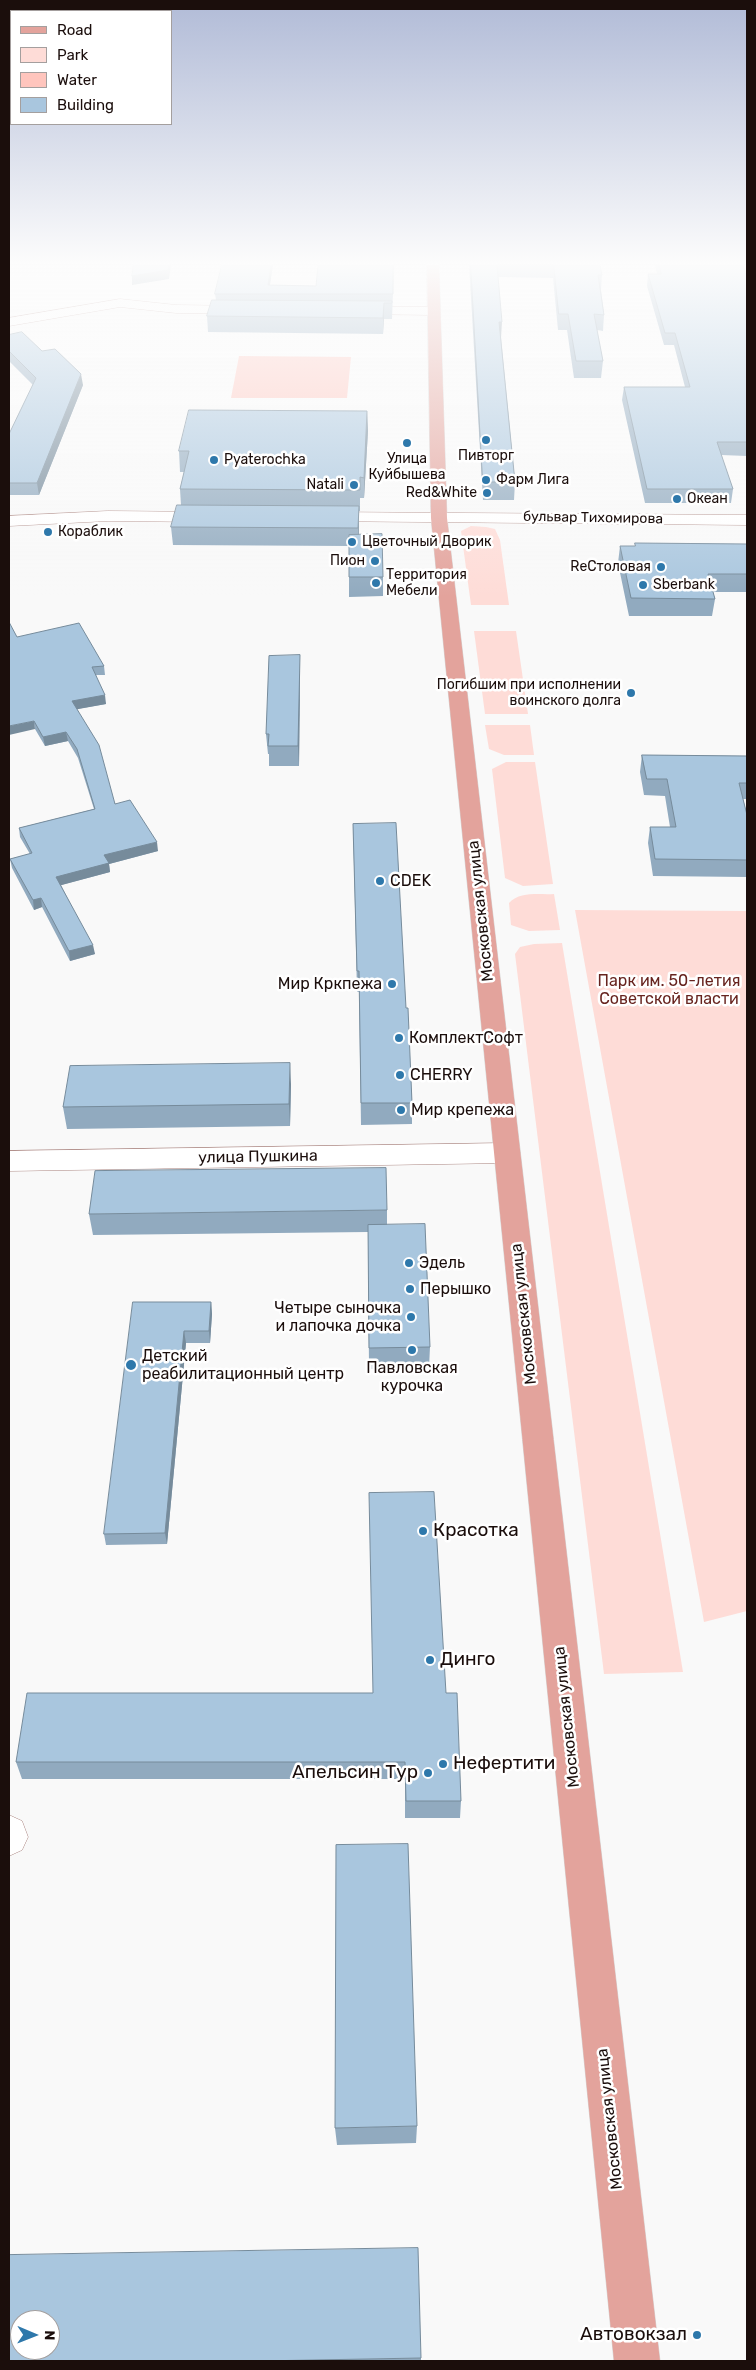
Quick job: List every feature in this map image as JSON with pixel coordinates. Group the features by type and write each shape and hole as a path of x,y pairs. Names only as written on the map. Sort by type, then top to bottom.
{"main road":[{"name":"Московская улица","path":"436,376 439,518 637,2361"}],"street":[{"path":"9,521 108,516 225,517"},
{"path":"304,517 439,518"},
{"name":"бульвар Тихомирова","path":"439,518 747,520"},
{"name":"улица Пушкина","path":"9,1161 507,1153"}],"green space":[{"path":"471,526 495,529 500,540 509,605 471,605 461,531"},
{"path":"474,631 516,631 528,714 485,714"},
{"path":"485,725 530,725 534,755 504,755 489,749"},
{"path":"506,762 535,762 553,884 523,886 505,878 492,769"},
{"path":"530,894 554,894 560,930 529,931 511,925 509,903 513,899"},
{"name":"Парк им. 50-летия Советской власти","path":"575,910 747,911 747,1611 704,1622"},
{"path":"562,943 683,1672 604,1674 515,954 520,947 534,944"}],"water":[{"path":"235,376 349,376 347,398 231,398"}],"building":[{"path":"34,376 80,376 37,483 9,483 9,434 36,378"},
{"path":"477,376 504,376 515,482 483,482"},
{"path":"687,376 747,376 747,442 717,442 733,489 647,489 624,387 690,387"},
{"path":"189,410 367,411 364,478 360,477 360,490 180,489 189,451 179,451"},
{"path":"177,505 359,506 358,528 171,527"},
{"path":"382,534 383,577 349,577 349,535"},
{"path":"635,543 747,544 747,574 708,574 715,599 631,598 620,546 635,546"},
{"path":"9,622 17,637 79,623 104,666 92,667 105,695 72,701 99,745 115,804 130,800 157,842 104,855 109,863 56,877 93,945 69,951 41,898 33,900 10,859 32,853 19,828 95,809 77,749 66,732 43,737 34,721 9,726"},
{"path":"300,655 298,746 268,746 269,734 266,734 269,656"},
{"path":"642,755 747,756 747,783 739,783 747,815 747,860 655,859 650,827 676,827 667,779 647,779"},
{"path":"396,823 412,1103 361,1103 359,971 357,971 353,824"},
{"path":"290,1063 289,1104 63,1107 70,1066"},
{"path":"386,1168 387,1210 89,1214 95,1171"},
{"path":"425,1224 430,1347 369,1348 368,1225"},
{"path":"133,1302 211,1302 209,1331 184,1331 165,1533 104,1534"},
{"path":"434,1492 446,1693 457,1693 461,1801 406,1801 405,1762 16,1762 27,1693 373,1693 369,1493"},
{"path":"408,1844 417,2126 335,2128 336,1845"},
{"path":"418,2248 421,2358 259,2361 9,2361 9,2255"}],"place":[{"name":"Пивторг","path":"486,440"},
{"name":"Улица Куйбышева","path":"407,443"},
{"name":"Pyaterochka","path":"214,460"},
{"name":"Фарм Лига","path":"486,480"},
{"name":"Natali","path":"354,485"},
{"name":"Red&White","path":"487,493"},
{"name":"Океан","path":"677,499"},
{"name":"Кораблик","path":"48,532"},
{"name":"Цветочный Дворик","path":"352,542"},
{"name":"Пион","path":"375,561"},
{"name":"ReСтоловая","path":"661,567"},
{"name":"Территория Мебели","path":"376,583"},
{"name":"Sberbank","path":"643,585"},
{"name":"Погибшим при исполнении воинского долга","path":"631,693"},
{"name":"CDEK","path":"380,881"},
{"name":"Мир Кркпежа","path":"392,984"},
{"name":"КомплектСофт","path":"399,1038"},
{"name":"CHERRY","path":"400,1075"},
{"name":"Мир крепежа","path":"401,1110"},
{"name":"Эдель","path":"409,1263"},
{"name":"Перышко","path":"410,1289"},
{"name":"Четыре сыночка и лапочка дочка","path":"411,1317"},
{"name":"Павловская курочка","path":"412,1350"},
{"name":"Детский реабилитационный центр","path":"131,1365"},
{"name":"Красотка","path":"423,1531"},
{"name":"Динго","path":"430,1660"},
{"name":"Нефертити","path":"443,1764"},
{"name":"Апельсин Тур","path":"428,1773"},
{"name":"Автовокзал","path":"697,2335"}]}
